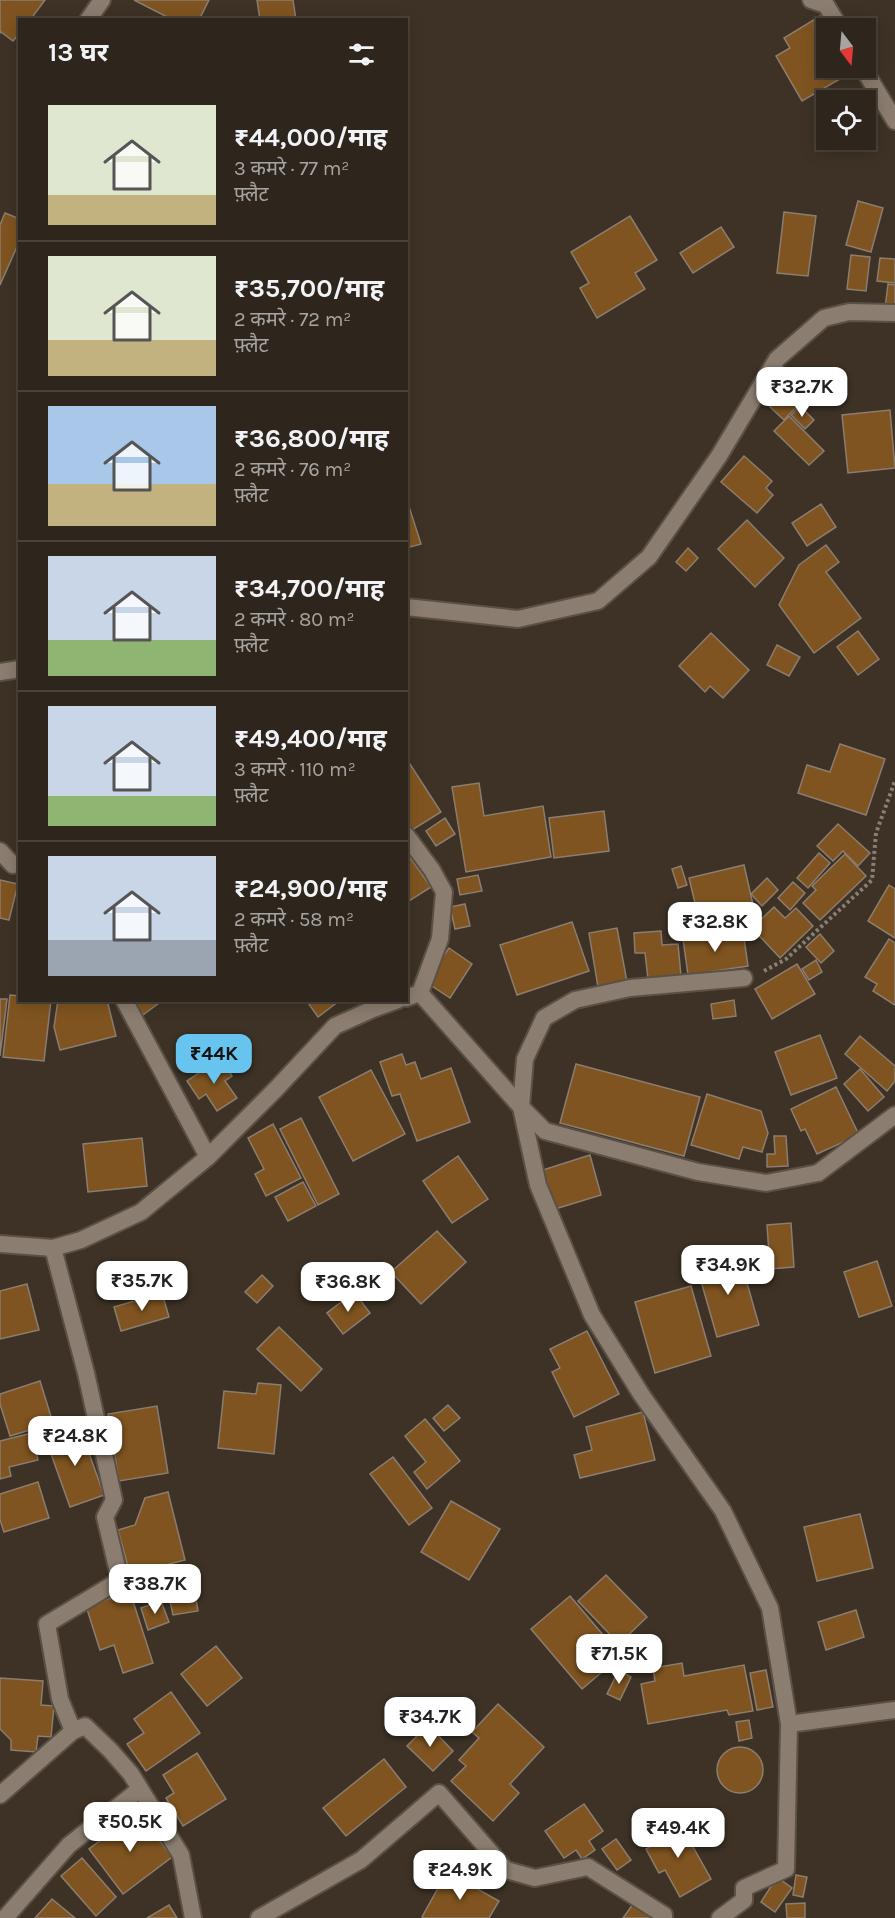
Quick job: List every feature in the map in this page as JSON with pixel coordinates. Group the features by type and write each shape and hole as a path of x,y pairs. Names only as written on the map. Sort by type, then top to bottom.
{"street":[{"path":"89,18 102,0"},
{"path":"811,0 826,5 834,18"},
{"path":"869,78 895,121"},
{"path":"408,607 518,619 598,601 648,557 719,456 777,359 824,318 849,312 895,314"},
{"path":"0,672 18,669"},
{"path":"408,838 432,870 444,892 440,939 413,995 545,1131 698,1172 766,1183 818,1173 895,1115"},
{"path":"0,851 13,865 18,864"},
{"path":"720,1918 744,1900 744,1888 786,1869 789,1724 770,1608 723,1511 641,1394 592,1315 538,1185 521,1107 525,1059 544,1018 575,1000 630,988 744,978"},
{"path":"125,1002 208,1157"},
{"path":"0,1244 53,1248 81,1240 141,1212 208,1157 335,1026 392,1002"},
{"path":"53,1248 86,1373 114,1500 105,1517 120,1580 47,1624 60,1699 74,1731"},
{"path":"789,1724 895,1710"},
{"path":"0,1795 74,1731 85,1726 131,1774 181,1855 193,1918"},
{"path":"5,1918 69,1845 140,1789"},
{"path":"259,1918 361,1860 439,1793 506,1870 535,1878 588,1867 664,1915 664,1918"}],"path":[{"path":"744,978 756,976 786,959 872,880 876,833 895,781"}],"building":[{"path":"0,0 45,0 32,18 18,18 18,35 13,41 0,33"},
{"path":"134,0 209,0 200,18 169,18"},
{"path":"257,0 293,0 296,18 260,18"},
{"path":"816,18 816,78 842,78 821,90 816,90 816,93 802,101 776,56 790,48 784,38"},
{"path":"858,201 883,208 871,252 846,245"},
{"path":"784,212 816,216 808,276 777,273"},
{"path":"5,213 18,218 18,244 0,285 0,225"},
{"path":"630,216 657,260 635,273 645,289 597,318 580,288 589,283 571,252"},
{"path":"721,227 734,247 693,273 680,253"},
{"path":"851,255 870,257 866,291 847,289"},
{"path":"880,258 895,259 895,283 877,281"},
{"path":"888,284 895,285 895,309 885,308"},
{"path":"797,379 810,392 784,420 770,407"},
{"path":"800,406 814,420 805,429 791,415"},
{"path":"890,410 895,468 848,473 842,415"},
{"path":"789,416 824,451 809,465 774,431"},
{"path":"744,456 772,481 766,488 773,495 757,513 721,482"},
{"path":"408,503 421,544 408,547"},
{"path":"821,504 836,527 807,546 792,523"},
{"path":"747,520 784,558 755,587 718,549"},
{"path":"826,545 839,562 826,572 861,618 814,653 779,605 799,565"},
{"path":"688,548 698,558 686,571 676,562"},
{"path":"858,631 879,659 858,675 837,647"},
{"path":"711,633 749,670 723,698 710,686 705,692 679,666"},
{"path":"777,645 800,657 789,676 767,665"},
{"path":"840,744 885,759 866,815 798,793 807,765 830,772"},
{"path":"408,761 441,812 412,830 408,824"},
{"path":"479,783 484,816 543,806 551,857 466,872 452,787"},
{"path":"604,811 609,851 554,858 549,818"},
{"path":"445,818 455,834 436,846 426,831"},
{"path":"838,824 870,853 858,866 843,851 833,861 817,846"},
{"path":"819,853 830,863 808,888 797,878"},
{"path":"845,854 866,876 820,920 803,903 816,890 812,886"},
{"path":"408,855 431,887 408,902"},
{"path":"744,865 756,918 735,923 734,918 714,923 710,904 696,907 689,878"},
{"path":"681,866 687,885 678,888 672,869"},
{"path":"478,875 482,891 460,895 457,879"},
{"path":"767,878 778,890 762,906 751,894"},
{"path":"0,880 18,884 9,920 0,918"},
{"path":"793,882 805,893 790,910 778,898"},
{"path":"889,885 895,889 895,938 868,921"},
{"path":"465,904 470,926 455,929 450,907"},
{"path":"774,907 785,918 796,908 813,926 780,958 752,928"},
{"path":"572,922 589,971 517,995 500,945"},
{"path":"617,928 627,982 598,987 589,933"},
{"path":"661,931 662,945 678,944 681,976 648,979 645,953 635,953 634,933"},
{"path":"743,931 748,966 688,975 683,939"},
{"path":"820,934 834,951 821,963 806,947"},
{"path":"889,939 895,943 895,1005 873,991 877,984 865,977"},
{"path":"449,948 472,964 450,998 426,982"},
{"path":"816,960 822,972 809,980 802,969"},
{"path":"797,964 815,994 772,1019 755,989"},
{"path":"10,995 18,996 18,1002 51,1002 44,1061 3,1057"},
{"path":"0,999 7,999 0,1056"},
{"path":"734,1000 736,1016 713,1019 711,1004"},
{"path":"58,1002 108,1002 116,1036 60,1050 54,1027"},
{"path":"134,1002 160,1002 143,1015"},
{"path":"307,1002 334,1002 335,1004 318,1017"},
{"path":"820,1035 837,1078 791,1095 775,1052"},
{"path":"860,1036 895,1066 895,1081 887,1091 845,1054"},
{"path":"402,1054 406,1065 415,1062 421,1079 451,1068 470,1122 417,1141 400,1094 392,1096 380,1062"},
{"path":"221,1058 232,1076 225,1081 237,1098 217,1111 206,1094 199,1099 187,1081"},
{"path":"576,1064 700,1097 684,1156 560,1123"},
{"path":"860,1069 884,1097 868,1111 844,1084"},
{"path":"371,1070 405,1134 353,1161 319,1097"},
{"path":"836,1087 859,1135 817,1154 805,1129 801,1131 791,1109"},
{"path":"707,1094 761,1111 768,1133 762,1152 743,1147 739,1159 691,1145"},
{"path":"301,1118 339,1194 318,1205 280,1129"},
{"path":"273,1124 301,1178 266,1196 255,1174 264,1169 248,1138"},
{"path":"774,1136 786,1136 788,1166 767,1167 767,1154 775,1154"},
{"path":"142,1138 147,1186 88,1192 83,1144"},
{"path":"590,1155 601,1195 555,1209 543,1170"},
{"path":"458,1156 488,1199 452,1223 423,1181"},
{"path":"303,1182 316,1206 288,1221 275,1197"},
{"path":"791,1223 794,1267 770,1269 767,1225"},
{"path":"437,1231 466,1262 421,1304 391,1272"},
{"path":"739,1255 759,1325 717,1337 697,1267"},
{"path":"877,1261 892,1306 859,1317 844,1272"},
{"path":"262,1275 273,1286 257,1303 245,1292"},
{"path":"27,1284 39,1330 0,1339 0,1291"},
{"path":"691,1286 711,1356 655,1373 635,1302"},
{"path":"354,1292 370,1313 343,1334 327,1313"},
{"path":"162,1293 169,1317 121,1331 114,1307"},
{"path":"279,1327 322,1369 301,1391 257,1349"},
{"path":"587,1331 619,1394 574,1417 552,1372 560,1368 550,1349"},
{"path":"40,1381 53,1423 10,1436 0,1404 0,1394"},
{"path":"258,1383 281,1385 274,1454 218,1448 224,1391 256,1394"},
{"path":"448,1405 460,1418 444,1431 433,1418"},
{"path":"157,1406 168,1473 119,1481 108,1414"},
{"path":"643,1412 655,1460 580,1478 574,1455 592,1450 586,1427"},
{"path":"425,1419 460,1461 427,1489 414,1472 426,1462 405,1436"},
{"path":"80,1428 104,1495 70,1507 46,1440"},
{"path":"32,1433 38,1460 9,1467 11,1476 0,1479 0,1441"},
{"path":"393,1457 432,1508 409,1525 370,1474"},
{"path":"38,1482 49,1518 4,1532 0,1520 0,1494"},
{"path":"168,1492 185,1560 130,1574 118,1530 135,1525 145,1498"},
{"path":"451,1501 500,1529 469,1580 421,1552"},
{"path":"860,1514 873,1568 817,1581 804,1527"},
{"path":"606,1575 647,1617 619,1644 578,1601"},
{"path":"194,1586 198,1611 173,1615 168,1592"},
{"path":"130,1592 153,1663 123,1673 114,1645 100,1650 86,1606"},
{"path":"570,1596 621,1656 582,1689 531,1629"},
{"path":"161,1601 169,1622 148,1630 141,1608"},
{"path":"856,1610 864,1637 826,1650 818,1622"},
{"path":"216,1646 242,1678 207,1706 181,1674"},
{"path":"682,1663 684,1676 744,1665 753,1711 729,1715 727,1710 648,1724 641,1684 655,1681 653,1668"},
{"path":"619,1670 631,1677 620,1700 607,1694"},
{"path":"766,1670 773,1707 757,1710 750,1673"},
{"path":"0,1678 43,1681 41,1705 54,1706 51,1737 38,1736 36,1752 11,1750 11,1740 0,1729"},
{"path":"171,1692 200,1733 146,1771 127,1744 144,1733 134,1719"},
{"path":"498,1704 544,1747 510,1784 519,1793 493,1821 451,1781 466,1766 459,1760 479,1738 472,1732"},
{"path":"749,1720 752,1738 739,1741 736,1722"},
{"path":"428,1725 453,1751 433,1771 407,1746"},
{"path":"740,1747 756,1754 763,1770 756,1786 740,1793 724,1786 717,1770 724,1754"},
{"path":"197,1753 226,1799 183,1826 166,1798 174,1793 163,1775"},
{"path":"384,1759 406,1787 346,1836 323,1808"},
{"path":"584,1804 603,1831 589,1841 595,1850 582,1859 576,1850 564,1858 545,1831"},
{"path":"138,1812 172,1857 123,1894 89,1849"},
{"path":"678,1820 711,1879 680,1897 665,1870 659,1873 646,1849 660,1841 656,1833"},
{"path":"616,1839 631,1860 617,1870 602,1849"},
{"path":"82,1858 116,1897 96,1916 61,1876"},
{"path":"447,1872 499,1901 489,1918 422,1917"},
{"path":"796,1875 807,1877 803,1897 793,1895"},
{"path":"777,1877 792,1888 775,1912 761,1902"},
{"path":"52,1899 75,1918 35,1918"},
{"path":"805,1903 805,1918 787,1918 786,1904"},
{"path":"633,1904 652,1918 623,1918"},
{"path":"169,1905 177,1918 147,1918"}]}
